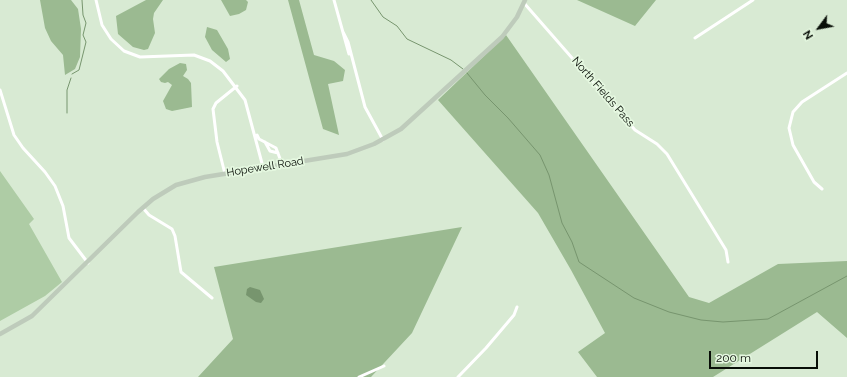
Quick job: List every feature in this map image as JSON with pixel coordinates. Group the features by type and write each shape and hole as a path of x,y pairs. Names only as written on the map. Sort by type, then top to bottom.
{"street":[{"path":"96,0 102,25 111,39 124,52 140,58 194,56 210,61 223,70 245,100 255,132 263,167"},
{"path":"334,0 344,32 346,48 365,107 383,140"},
{"path":"695,38 753,0"},
{"name":"Hopewell Road","path":"0,334 32,316 88,263 142,208 176,185 189,180 347,154 383,140 405,126 496,43 509,29 525,2"},
{"name":"North Fields Pass","path":"525,2 636,130 657,144 667,154 726,250 728,262"},
{"path":"822,189 814,182 793,145 789,128 793,112 802,102 847,73"},
{"path":"225,174 217,142 213,109 216,103 236,86"},
{"path":"0,90 14,135 22,148 45,172 54,186 63,206 69,238 88,263"},
{"path":"255,132 259,139 276,148 282,164"},
{"path":"265,142 270,151 278,153"},
{"path":"142,208 149,215 172,229 175,236 178,265 181,272 212,298"},
{"path":"458,377 514,315 517,307"},
{"path":"359,377 384,366"}],"shaded area":[{"path":"40,0 71,0 78,9 81,29 80,57 75,69 65,75 63,55 51,41 45,28"},
{"path":"146,0 163,0 154,13 153,19 155,33 148,49 144,50 133,47 118,34 116,16"},
{"path":"221,0 246,0 248,2 246,10 239,14 230,16"},
{"path":"288,0 299,0 314,55 334,61 345,70 343,81 328,84 339,135 323,129"},
{"path":"577,0 656,0 635,26"},
{"path":"207,27 217,30 228,49 230,59 226,62 212,50 205,37"},
{"path":"506,35 689,297 709,303 778,264 847,261 847,338 817,312 713,377 597,377 578,352 605,333 571,270 538,213 438,100"},
{"path":"180,63 186,64 187,70 183,76 191,83 192,107 172,111 166,109 163,101 172,85 168,82 161,82 159,79 169,69"},
{"path":"0,171 34,219 29,224 62,282 45,296 0,321"},
{"path":"462,227 412,333 371,377 198,377 233,339 214,267"},
{"path":"250,287 260,290 264,299 261,303 256,302 246,295 247,289"}],"waterway":[{"path":"72,74 79,70 86,42 83,35 86,23 83,15 82,0"},
{"path":"371,0 383,17 397,26 407,39 451,60 463,69"},
{"path":"467,73 540,155 549,175 562,223 572,242 579,262 634,298 669,312 701,320 723,322 768,319 847,276"},
{"path":"67,113 67,90 71,78"}]}
